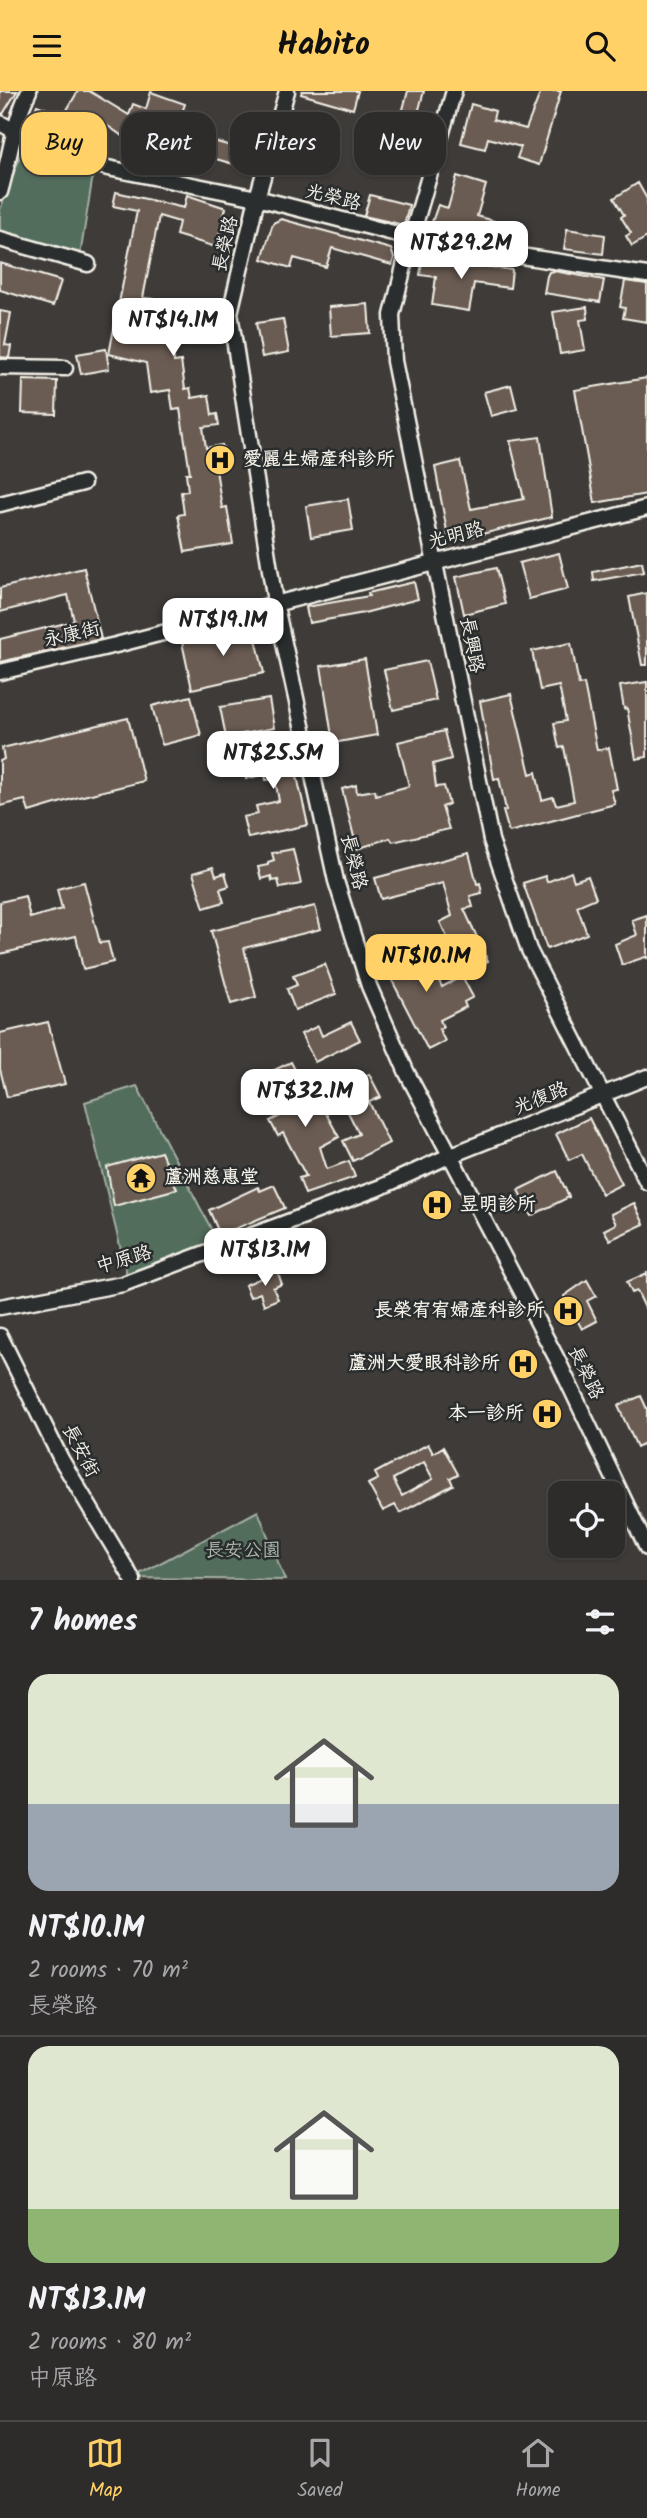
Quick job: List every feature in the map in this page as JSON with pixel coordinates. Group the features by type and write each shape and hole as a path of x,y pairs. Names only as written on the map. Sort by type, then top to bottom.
{"street":[{"path":"0,193 5,159 19,110 29,91"},
{"name":"長榮路","path":"287,91 257,198 230,313 275,602 336,880 369,986 407,1073 558,1361 647,1548"},
{"name":"長興路","path":"454,91 411,238 392,315 394,361 491,840 528,950 647,1182"},
{"name":"光榮路","path":"0,123 44,146 108,168 257,198 411,238 647,275"},
{"path":"0,239 88,264"},
{"path":"0,367 65,368"},
{"path":"0,504 83,483"},
{"name":"光明路","path":"275,602 647,508"},
{"name":"永康街","path":"0,672 116,645 275,602"},
{"name":"光復路","path":"449,1156 647,1077"},
{"name":"中原路","path":"0,1307 123,1284 381,1187 449,1156"},
{"name":"長安街","path":"0,1336 61,1459 133,1580"}],"green space":[{"path":"21,153 21,175 93,175 80,256 0,234 0,210"},
{"path":"137,1086 217,1240 127,1275 85,1102"},
{"name":"長安公園","path":"258,1511 285,1580 132,1578"}],"building":[{"path":"0,91 17,91 3,114 0,113"},
{"path":"78,91 89,91 124,112 121,112 121,135 107,125 107,112 66,112"},
{"path":"302,91 358,91 353,109 301,94"},
{"path":"408,91 424,91 418,112 402,112"},
{"path":"541,91 561,91 539,165 517,158 521,147 488,138 485,149 461,143 471,104 495,111 493,120 526,129"},
{"path":"151,92 185,104 182,112 130,112 133,104 146,109"},
{"path":"37,105 56,112 35,112"},
{"path":"216,142 230,146 230,163 216,159"},
{"path":"457,176 486,185 477,216 494,221 489,238 440,232 434,227 432,222 438,205 448,208"},
{"path":"638,183 647,199 647,237 632,246 626,236 631,233 614,198"},
{"path":"116,192 184,208 187,195 226,208 216,247 176,235 179,222 159,216 143,298 186,302 184,318 171,317 174,362 181,361 185,389 190,388 192,398 209,395 212,415 217,414 219,425 203,427 206,448 222,445 224,456 214,457 222,508 227,507 233,544 185,552 178,515 184,514 181,492 188,491 186,473 190,473 180,409 173,410 170,390 150,393 146,363 109,354 137,211 113,206"},
{"path":"370,195 409,205 404,225 364,216"},
{"path":"281,219 391,249 394,258 392,265 332,248 326,267 294,258 291,268 262,259 273,223"},
{"path":"567,229 605,235 603,254 564,249"},
{"path":"423,257 512,270 510,288 474,283 469,311 432,305 436,277 420,275"},
{"path":"0,263 61,281 53,306 0,290"},
{"path":"554,271 604,280 600,302 544,293 547,276"},
{"path":"625,281 647,284 647,322 623,318 625,308 620,307"},
{"path":"368,304 370,333 331,336 329,307"},
{"path":"587,307 588,319 580,320 585,350 560,354 553,312"},
{"path":"0,311 11,313 5,345 11,346 9,358 0,357"},
{"path":"283,319 289,352 262,357 256,323"},
{"path":"106,349 109,369 81,374 77,354"},
{"path":"647,378 647,494 595,503 575,390"},
{"path":"23,380 57,381 56,414 22,413"},
{"path":"511,385 517,409 491,416 484,392"},
{"path":"540,437 552,517 449,542 435,467 460,461 471,509 524,499 510,441"},
{"path":"348,499 353,530 311,537 306,506"},
{"path":"559,553 568,589 529,599 519,563"},
{"path":"642,562 644,572 594,581 593,572"},
{"path":"84,568 101,639 0,662 0,639 74,621 68,595 0,612 0,588"},
{"path":"496,568 505,604 464,614 456,577"},
{"path":"414,582 418,599 309,623 306,607 369,596 368,593"},
{"path":"647,593 647,665 642,665 629,597"},
{"path":"253,626 264,673 192,689 182,642"},
{"path":"571,643 579,685 584,684 597,750 609,748 617,789 611,790 615,804 509,832 499,778 494,779 480,701 511,694 530,774 536,772 542,800 553,797 556,805 574,801 564,747 559,748 554,723 566,721 559,686 540,690 532,651"},
{"path":"365,659 377,735 333,743 321,666"},
{"path":"427,661 436,700 393,710 384,670"},
{"path":"647,682 647,757 636,759 627,708 624,709 620,686"},
{"path":"191,696 201,735 162,745 152,706"},
{"path":"269,699 274,728 226,737 220,707"},
{"path":"128,718 144,781 29,812 25,800 0,806 0,761 4,759 2,748"},
{"path":"444,731 451,759 433,764 436,787 444,786 449,804 442,807 449,829 393,842 390,838 357,849 342,789 356,785 357,793 375,790 376,795 409,786 398,742"},
{"path":"290,745 308,825 248,838 243,817 258,814 256,806 279,801 275,779 266,780 265,774 246,779 244,770 228,774 224,760"},
{"path":"293,849 301,884 280,888 278,880 272,881 271,876 261,879 258,867 268,865 268,862 274,860 272,853"},
{"path":"469,853 482,893 470,896 473,907 464,909 488,961 463,972 440,922 452,916 443,883 381,899 375,878"},
{"path":"213,867 216,876 225,873 229,886 220,889 224,902 204,908 193,873"},
{"path":"571,872 574,881 588,876 596,898 577,906 587,934 547,949 523,883 545,876 547,882"},
{"path":"84,882 100,943 108,942 113,962 83,969 76,936 0,954 0,902 25,896 30,918 62,909 57,889"},
{"path":"315,906 321,929 244,948 256,997 231,1004 211,931"},
{"path":"647,915 647,958 622,965 615,944 637,935 632,920"},
{"path":"422,945 442,987 462,976 473,997 464,1002 466,1007 440,1020 443,1027 439,1029 445,1041 428,1050 383,963"},
{"path":"325,964 336,994 295,1010 287,989 297,985 293,976"},
{"path":"48,1022 65,1084 7,1097 0,1069 0,1033"},
{"path":"351,1022 360,1040 315,1062 301,1034 318,1026 322,1036"},
{"path":"291,1062 306,1091 312,1088 339,1137 320,1147 327,1169 349,1161 355,1177 305,1194 299,1178 306,1176 283,1133 278,1136 270,1121 286,1113 274,1090 261,1096 256,1086 269,1080 266,1074"},
{"path":"369,1074 381,1097 369,1102 389,1143 353,1161 343,1141 359,1134 337,1090"},
{"path":"589,1118 622,1184 602,1194 582,1154 569,1160 556,1134"},
{"name":"蘆洲慈惠堂","path":"161,1152 177,1189 114,1206 107,1167"},
{"path":"557,1171 569,1197 531,1216 518,1190"},
{"path":"274,1185 285,1208 220,1235 209,1210 258,1187 260,1191"},
{"path":"634,1203 644,1224 610,1240 604,1230 616,1224 611,1214"},
{"path":"277,1271 282,1284 273,1288 278,1299 264,1305 260,1293 250,1297 245,1285"},
{"path":"647,1273 647,1312 637,1291 632,1293 627,1282"},
{"path":"587,1280 596,1296 587,1301 597,1321 582,1329 564,1296"},
{"path":"641,1396 647,1409 647,1442 637,1447 618,1406"},
{"path":"428,1444 433,1453 443,1447 458,1474 450,1478 453,1485 400,1513 395,1505 383,1511 368,1484 378,1479 375,1473","holes":["424,1462 433,1479 402,1496 393,1479"]}],"place":[{"name":"愛麗生婦產科診所","path":"220,460"},
{"name":"蘆洲慈惠堂","path":"141,1178"},
{"name":"昱明診所","path":"437,1205"},
{"name":"長榮宥宥婦產科診所","path":"568,1311"},
{"name":"蘆洲大愛眼科診所","path":"523,1364"},
{"name":"本一診所","path":"547,1414"}]}
